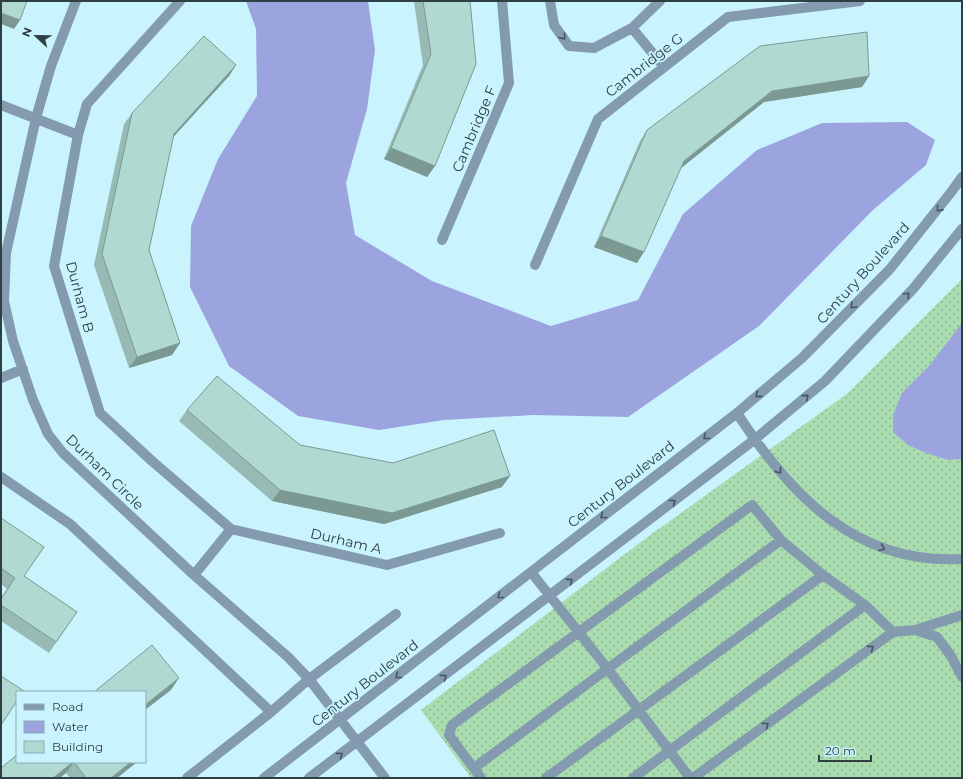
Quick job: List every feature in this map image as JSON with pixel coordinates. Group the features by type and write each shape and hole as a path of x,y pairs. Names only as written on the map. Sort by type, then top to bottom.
{"street":[{"name":"Durham Circle","path":"76,1 51,66 36,118 6,253 4,301 14,341 33,400 48,434 63,453 194,575 288,657 309,679 385,778"},
{"name":"Durham B","path":"180,1 87,104 78,135 54,266 100,413 152,461 231,529"},
{"name":"Cambridge F","path":"442,240 509,83 502,1"},
{"path":"550,1 554,25 569,46 594,48 632,28 660,1"},
{"name":"Cambridge G","path":"535,265 598,119 728,17 860,1"},
{"path":"632,28 664,67"},
{"path":"1,105 78,135"},
{"name":"Century Boulevard","path":"264,778 340,721 737,413 802,358 890,269 962,177"},
{"path":"309,778 754,440 825,381 913,289 962,229"},
{"path":"1,378 23,368"},
{"path":"737,413 754,440 784,477 805,500 831,521 862,540 890,551 918,557 944,560 962,559"},
{"path":"1,477 70,524 271,712"},
{"path":"481,778 449,735 452,725 752,505 781,540 823,575 865,605 893,632"},
{"path":"194,575 231,529"},
{"name":"Durham A","path":"231,529 387,565 500,533"},
{"path":"474,768 781,540"},
{"path":"531,572 691,778 735,748 893,632 915,630 962,615"},
{"path":"546,778 823,575"},
{"path":"633,778 865,605"},
{"path":"187,778 271,712 309,679 396,614"},
{"path":"915,630 937,637 951,656 962,677"}],"green space":[{"path":"962,279 962,778 471,778 421,710 642,541 848,393"}],"water":[{"path":"246,1 368,1 375,50 367,109 346,183 355,235 432,281 551,326 638,300 683,214 757,150 822,123 907,122 935,140 926,165 873,210 759,326 628,417 533,415 444,420 379,430 298,416 229,366 190,287 191,226 218,159 257,96 256,29"},
{"path":"962,323 962,459 948,460 908,445 893,432 893,415 902,393 929,366"}],"building":[{"path":"1,1 27,1 20,20 1,13"},
{"path":"423,1 470,1 476,64 435,166 391,148 431,54"},
{"path":"867,32 869,76 772,91 684,161 644,252 601,236 647,130 760,46"},
{"path":"204,36 236,65 174,134 149,250 180,343 137,357 102,254 132,113"},
{"path":"217,376 300,445 393,463 494,430 510,476 392,513 280,490 187,410"},
{"path":"1,518 44,547 24,576 77,612 56,642 1,605 1,599 15,578 1,568"},
{"path":"152,645 179,678 146,704 146,691 95,691"},
{"path":"1,676 24,691 16,691 16,702 1,725"},
{"path":"16,756 16,763 72,763 53,778 3,778 1,776 1,768"},
{"path":"75,763 130,763 111,778 86,778"}]}
